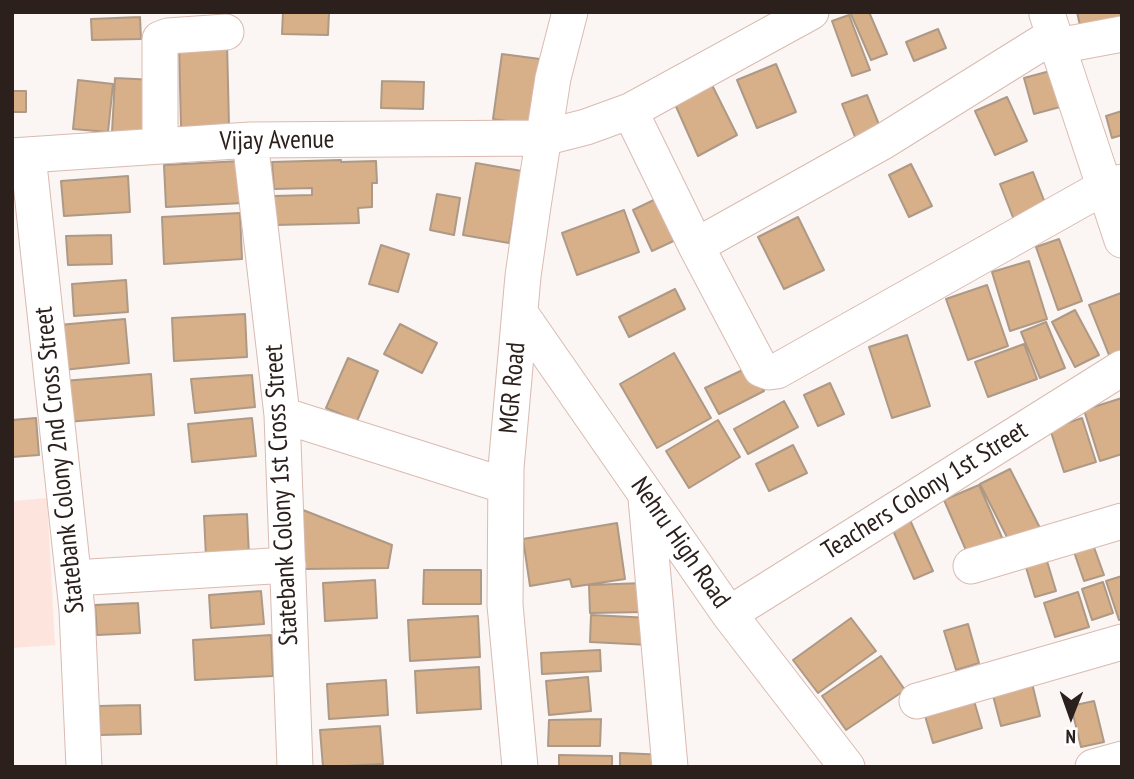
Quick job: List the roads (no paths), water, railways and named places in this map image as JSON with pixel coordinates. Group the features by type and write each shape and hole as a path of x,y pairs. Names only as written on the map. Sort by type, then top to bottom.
{"street":[{"name":"MGR Road","path":"520,767 505,605 506,486 520,313 543,138 553,78 570,12"},
{"name":"Vijay Avenue","path":"20,156 250,140 543,138 586,127 629,111 811,12"},
{"path":"696,246 884,141 1053,31 1122,34"},
{"path":"1053,31 1113,184 1122,240"},
{"path":"160,146 160,38 226,32"},
{"path":"629,111 761,369 769,372 777,371 1113,184"},
{"name":"Statebank Colony 1st Cross Street","path":"250,140 282,415 295,767"},
{"name":"Statebank Colony 2nd Cross Street","path":"20,156 74,578 84,767"},
{"name":"Nehru High Road","path":"520,313 729,614 847,767"},
{"name":"Teachers Colony 1st Street","path":"729,614 1122,368"},
{"path":"282,415 506,486"},
{"path":"646,495 670,767"},
{"path":"971,566 1122,521"},
{"path":"74,578 288,565"},
{"path":"918,701 1122,642"},
{"path":"1093,767 1122,759"}]}
